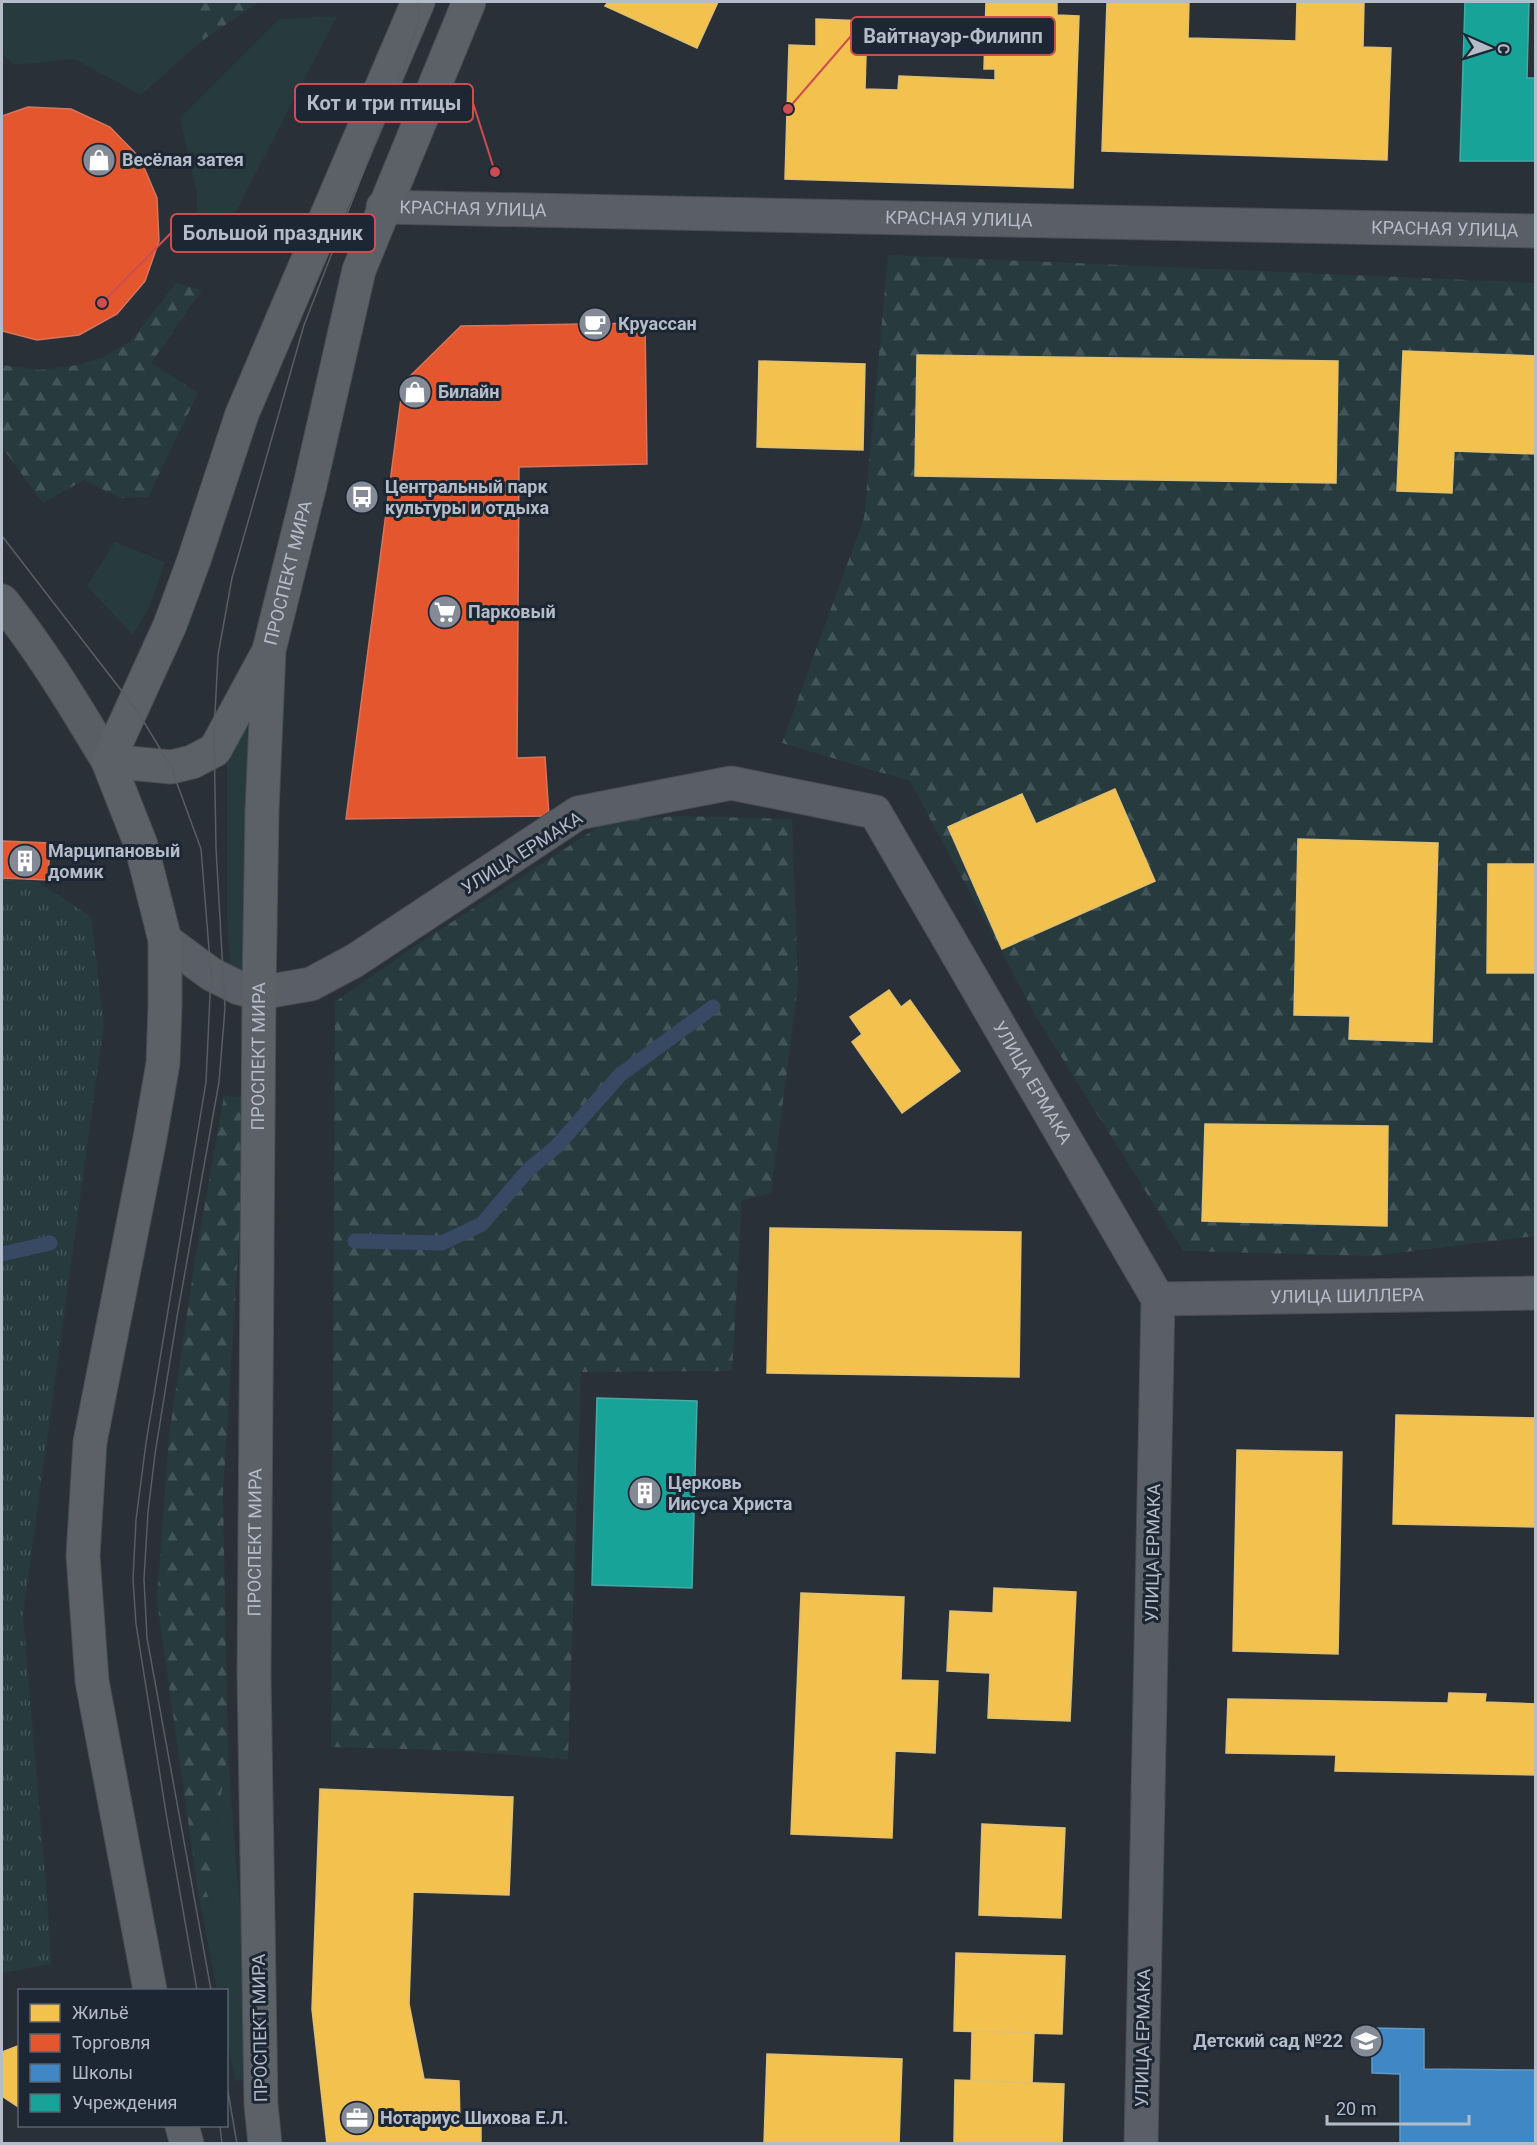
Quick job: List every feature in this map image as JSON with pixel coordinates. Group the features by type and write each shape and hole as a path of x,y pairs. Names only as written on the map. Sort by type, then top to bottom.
{"main road":[{"path":"108,761 170,625 242,414 418,2"},
{"name":"ПРОСПЕКТ МИРА","path":"265,2144 261,2093 254,1674 259,993 262,811 269,650 310,485 359,270 469,2"},
{"path":"2,601 60,681 108,761 141,844 165,940 163,1063 90,1442 83,1556 92,1681 150,1989"},
{"path":"108,761 171,767 192,762 214,750 269,650"},
{"path":"182,2127 187,2144"}],"street":[{"name":"КРАСНАЯ УЛИЦА","path":"383,207 1536,231"},
{"name":"УЛИЦА ЕРМАКА","path":"165,940 211,974 239,988 259,993 311,984 354,962 578,813 731,783 875,812 1158,1299 1141,2144"},
{"name":"УЛИЦА ШИЛЛЕРА","path":"1158,1299 1536,1293"}],"green space":[{"path":"2,2 192,2 203,40 141,95 74,59 14,65 2,53"},
{"path":"192,2 259,2 203,40"},
{"path":"337,16 226,231 197,228 197,193 180,118 279,19"},
{"path":"888,255 1535,283 1535,1236 1374,1256 1183,1251 1037,1018 910,781 782,743 864,518"},
{"path":"176,283 202,290 151,363 198,393 148,497 120,498 84,480 43,503 2,447 2,365 39,370 72,366 101,358 130,342"},
{"path":"115,542 165,562 149,608 133,635 87,586"},
{"path":"247,728 247,975 231,974 227,922 227,746"},
{"path":"679,816 792,819 798,985 771,1193 742,1200 732,1371 581,1372 568,1759 442,1750 331,1747 335,1002 409,950 606,822"},
{"path":"2,879 38,882 91,917 104,1023 23,1615 51,1964 2,1973"},
{"path":"224,1096 245,1097 243,1175 223,1493 228,1756 216,1823 216,1896 199,1898 157,1601 169,1436 195,1260"},
{"path":"228,1756 245,1969 249,2079 235,2081 228,2043 228,1989 217,1989 199,1898 216,1896 216,1823"}],"building: Жильё":[{"path":"608,2 718,2 697,48 605,6"},
{"path":"986,2 1057,2 1057,15 1079,16 1073,188 785,179 789,45 816,46 816,19 867,21 865,89 898,90 899,76 995,80 995,69 984,69"},
{"path":"1107,2 1189,2 1188,38 1296,41 1297,2 1364,2 1363,47 1391,48 1387,160 1102,151"},
{"path":"1403,351 1536,356 1536,454 1454,451 1452,493 1397,491"},
{"path":"917,355 1338,361 1336,483 915,476"},
{"path":"759,361 865,364 863,450 757,447"},
{"path":"1115,789 1155,881 1002,949 948,827 1022,794 1036,824"},
{"path":"1298,839 1438,843 1432,1042 1349,1039 1350,1016 1294,1015"},
{"path":"1488,864 1536,864 1536,973 1487,973"},
{"path":"889,990 901,1007 910,1000 960,1071 902,1113 852,1042 862,1034 850,1017"},
{"path":"1205,1124 1388,1126 1387,1226 1202,1221"},
{"path":"770,1228 1021,1232 1019,1377 767,1373"},
{"path":"1396,1415 1536,1418 1536,1527 1393,1524"},
{"path":"1237,1450 1342,1452 1338,1654 1233,1651"},
{"path":"994,1588 1076,1592 1070,1721 988,1718 990,1673 947,1671 950,1611 993,1613"},
{"path":"801,1593 904,1597 901,1680 938,1681 935,1753 895,1751 892,1838 791,1834"},
{"path":"1449,1693 1486,1694 1485,1702 1536,1704 1536,1775 1335,1771 1336,1755 1226,1753 1228,1699 1448,1703"},
{"path":"320,1789 513,1797 509,1895 413,1892 409,2004 424,2079 459,2081 460,2125 481,2126 481,2144 327,2144 312,2009"},
{"path":"982,1824 1065,1828 1061,1918 979,1915"},
{"path":"956,1953 1065,1956 1062,2034 954,2031"},
{"path":"972,2031 1034,2033 1032,2083 971,2081"},
{"path":"18,2046 18,2107 2,2096 2,2052"},
{"path":"767,2054 902,2059 899,2144 764,2144"},
{"path":"955,2080 1064,2084 1062,2144 954,2144"}],"building: Торговля":[{"path":"28,107 71,109 110,127 140,158 157,198 159,241 145,281 117,314 79,335 37,340 2,331 2,116"},
{"name":"Парковый","path":"645,323 647,464 519,467 517,758 545,757 549,816 346,819 403,383 461,326"},
{"name":"Марципановый домик","path":"2,841 50,843 48,880 2,878"}],"building: Школы":[{"path":"1372,2028 1424,2029 1424,2069 1536,2070 1536,2144 1400,2144 1400,2074 1372,2073"}],"building: Учреждения":[{"path":"1465,2 1529,2 1527,78 1536,78 1536,161 1460,161"},
{"name":"Церковь Иисуса Христа","path":"597,1398 697,1401 692,1588 592,1585"}],"waterway":[{"path":"355,1241 442,1243 482,1224 528,1170 556,1147 620,1075 713,1007"},
{"path":"2,1254 50,1243"}],"tram line":[{"path":"211,1989 147,1638 144,1579 148,1512 155,1454 219,1082 225,1008 216,848 214,733 218,655 232,578 304,325 405,65 418,22 418,2"},
{"path":"2,536 138,712 171,767 201,849 211,974 206,1082 146,1443 136,1520 133,1579 136,1624 197,1989"},
{"path":"228,2092 237,2144"},
{"path":"220,2127 222,2144"}],"place":[{"name":"Вайтнауэр-Филипп","path":"788,109"},
{"name":"Весёлая затея","path":"99,160"},
{"name":"Кот и три птицы","path":"495,172"},
{"name":"Большой праздник","path":"102,303"},
{"name":"Круассан","path":"595,324"},
{"name":"Билайн","path":"415,392"},
{"name":"Центральный парк культуры и отдыха","path":"362,497"},
{"name":"Парковый","path":"445,612"},
{"name":"Марципановый домик","path":"25,861"},
{"name":"Церковь Иисуса Христа","path":"645,1493"},
{"name":"Детский сад №22","path":"1366,2041"},
{"name":"Нотариус Шихова Е.Л.","path":"357,2118"}]}
